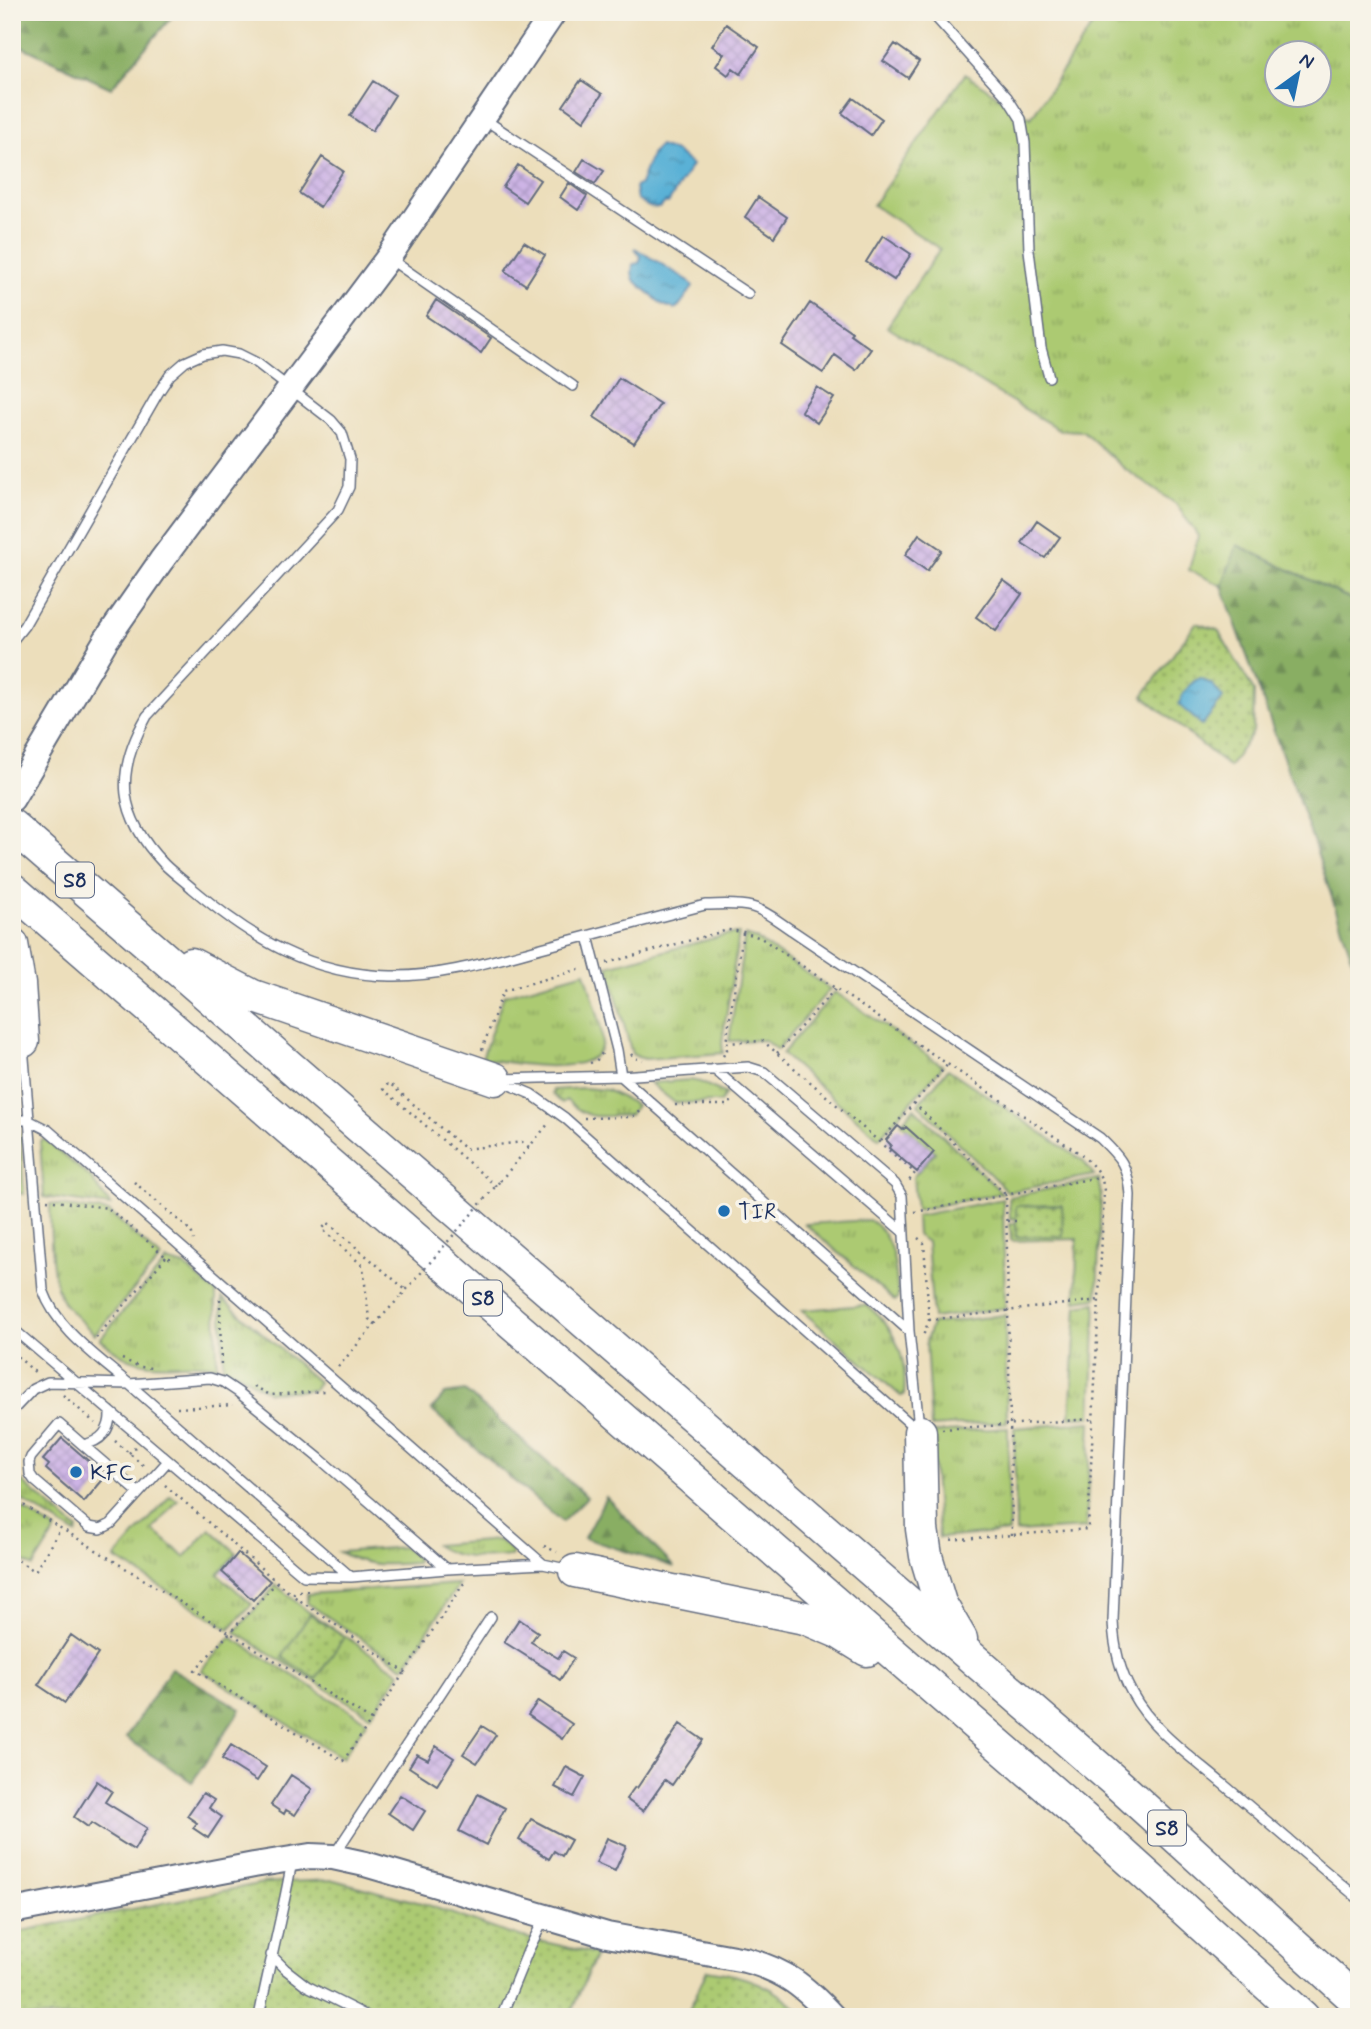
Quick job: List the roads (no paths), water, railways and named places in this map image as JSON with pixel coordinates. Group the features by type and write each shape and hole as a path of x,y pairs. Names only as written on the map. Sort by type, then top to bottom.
{"highway":[{"name":"S8","path":"12,825 972,1658 1189,1848 1359,2003"},
{"name":"S8","path":"12,889 954,1706 1170,1895 1303,2017"},
{"path":"138,935 253,996 487,1069"},
{"path":"12,944 19,984 18,1049"},
{"path":"931,1431 922,1529 926,1556 940,1603 972,1658"},
{"path":"575,1571 804,1618 838,1632 954,1706"}],"street":[{"path":"12,799 106,640 161,561 388,258 554,12"},
{"path":"12,1911 292,1859 310,1856 333,1857 607,1935 766,1965 798,1982 833,2017"}],"lane":[{"path":"931,12 1007,97 1021,119 1025,144 1029,250 1041,348 1049,377"},
{"path":"483,118 748,294"},
{"path":"388,258 573,386"},
{"path":"12,640 24,626 170,375 185,362 203,354 222,351 239,354 257,363 331,420 342,433 350,459 349,487 338,510 147,716 135,736 129,752 125,779 128,806 141,835 168,868 248,932 285,952 322,965 389,976 430,974 478,965 705,905 752,907 784,925 1100,1138 1121,1158 1129,1176 1130,1195 1113,1621 1114,1644 1119,1664 1133,1695 1156,1725 1359,1899"},
{"path":"588,936 617,1049 621,1076 909,1331"},
{"path":"18,1049 28,1120 43,1290 47,1302 76,1338 351,1577"},
{"path":"487,1069 621,1076 748,1067 764,1072 895,1184 902,1196 909,1331 931,1431"},
{"path":"487,1069 565,1118 931,1431"},
{"path":"715,1069 902,1231"},
{"path":"12,1120 28,1120 48,1130 543,1564"},
{"path":"12,1328 303,1576 351,1577 543,1564 575,1571"},
{"path":"12,1411 33,1390 48,1382 129,1384 210,1378 223,1382 320,1459 447,1569"},
{"path":"83,1445 97,1441 106,1433 110,1423 110,1411"},
{"path":"139,1493 59,1424 31,1457 29,1468 34,1480 79,1520 95,1529 111,1524 168,1461"},
{"path":"333,1857 491,1617"},
{"path":"259,2017 292,1859"},
{"path":"501,2017 528,1951 545,1918"},
{"path":"271,1955 307,1986 369,2017"}],"water":[{"path":"659,146 676,152 692,165 668,203 659,208 649,207 637,200 635,187 640,184 651,155"},
{"path":"635,248 689,281 693,287 675,309 663,305 634,280 633,264 639,263 641,258"},
{"path":"1200,678 1213,685 1223,698 1202,725 1179,705 1186,689"}],"place":[{"name":"TIR","path":"724,1211"},
{"name":"KFC","path":"76,1472"}]}
